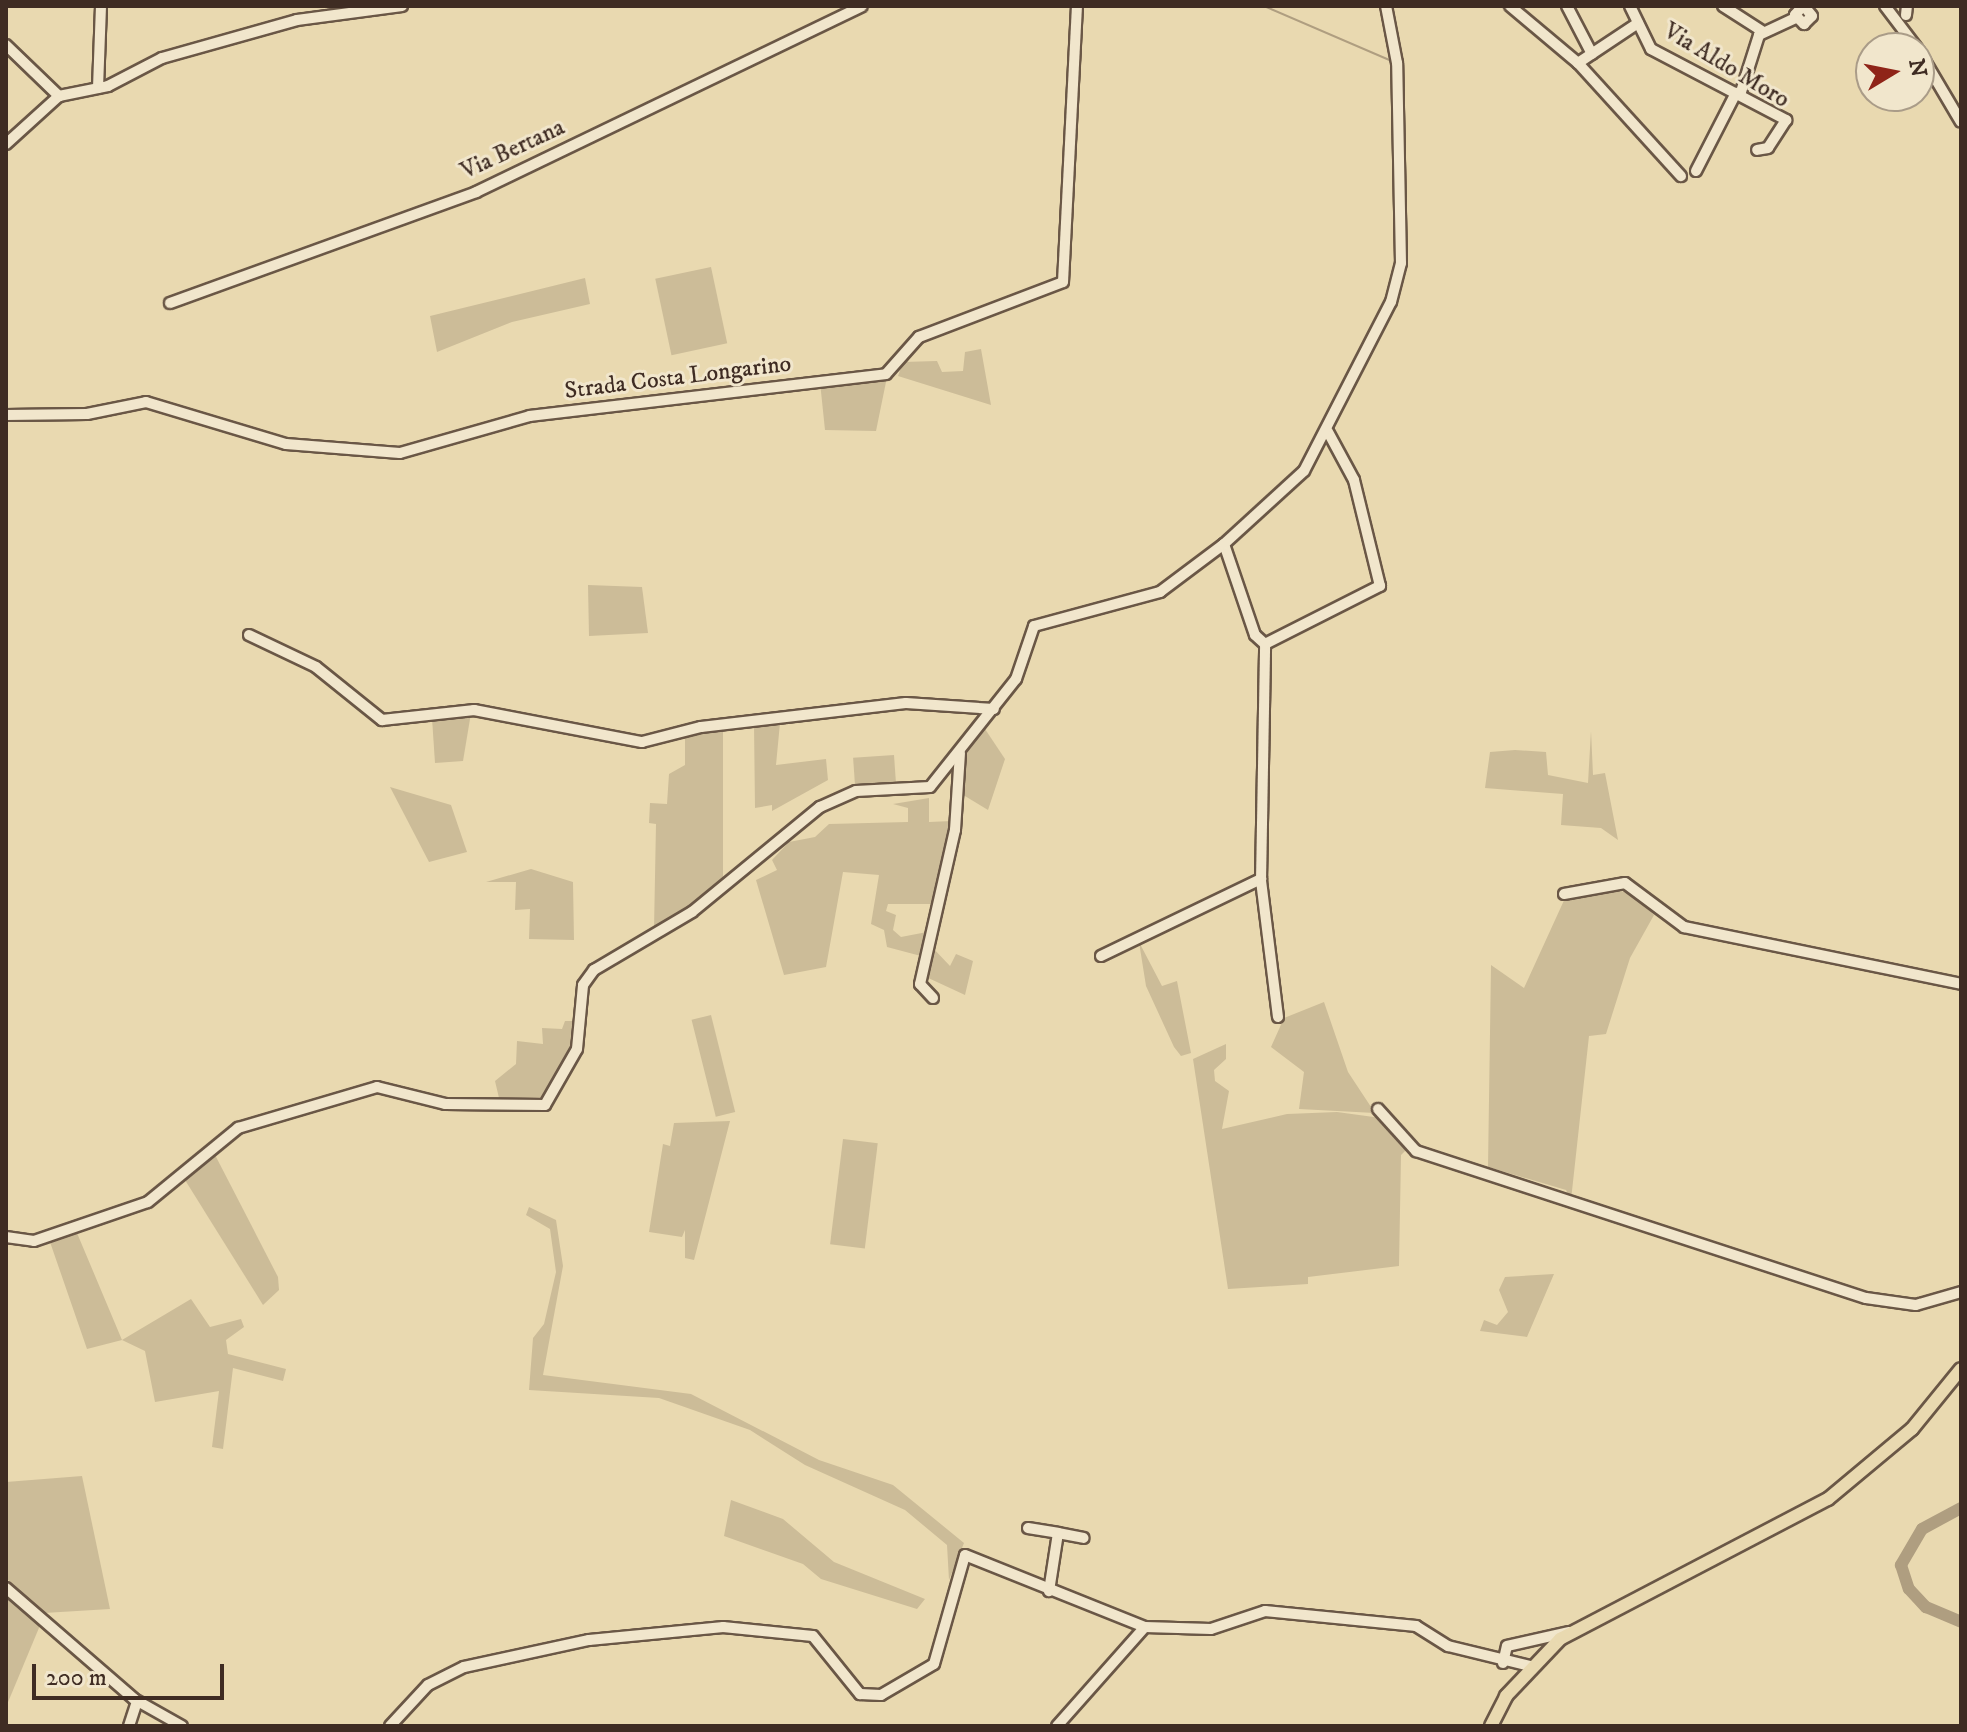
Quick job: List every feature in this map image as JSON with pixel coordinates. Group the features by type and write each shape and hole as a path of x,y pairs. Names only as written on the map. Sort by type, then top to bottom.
{"main road":[{"path":"1491,1726 1530,1666 1571,1631 1828,1499 1912,1429 1961,1369"}],"street":[{"path":"98,88 101,6"},
{"path":"6,144 59,96 98,88 162,58 297,20 402,6"},
{"name":"Via Bertana","path":"170,303 476,192 775,43 862,6"},
{"name":"Strada Costa Longarino","path":"6,415 87,414 146,402 286,444 400,453 530,416 886,374 919,337 1063,282 1077,6"},
{"path":"6,1237 34,1241 148,1202 238,1128 377,1087 445,1104 545,1105 577,1049 583,985 594,970 692,912 820,807 856,791 930,787 1016,679 1034,626 1160,592 1224,544 1304,471 1328,432 1391,302 1401,263 1397,63 1386,6"},
{"path":"1510,6 1578,63 1681,176"},
{"path":"1567,6 1592,54"},
{"name":"Via Aldo Moro","path":"1630,6 1654,51 1786,120 1768,148 1757,150"},
{"path":"1723,6 1762,31"},
{"path":"1795,18 1802,6"},
{"path":"1696,171 1738,94 1762,31 1795,18 1810,21 1802,6"},
{"path":"1885,6 1904,32"},
{"path":"1578,63 1638,23"},
{"path":"6,45 59,96"},
{"path":"1935,78 1961,122"},
{"path":"1265,644 1380,586 1354,480 1328,432"},
{"path":"1224,544 1255,635 1265,644 1261,879 1278,1017"},
{"path":"249,635 316,667 382,720 474,710 642,742 701,727 906,703 994,709"},
{"path":"933,998 920,984 955,830 961,751"},
{"path":"1101,956 1261,879"},
{"path":"1564,894 1625,883 1684,927 1961,984"},
{"path":"1378,1109 1416,1151 1834,1288 1902,1304 1961,1292"},
{"path":"1028,1528 1084,1538"},
{"path":"1049,1591 1058,1533"},
{"path":"390,1726 428,1685 464,1667 589,1640 723,1627 813,1636 860,1694 881,1695 934,1664 965,1555 1145,1627 1211,1629 1265,1611 1416,1626 1448,1646 1503,1663 1530,1666"},
{"path":"6,1588 137,1702 182,1726"},
{"path":"1057,1726 1145,1627"},
{"path":"1503,1663 1507,1646 1571,1631"},
{"path":"129,1726 137,1702"}],"shaded area":[{"path":"711,267 727,343 671,355 655,279"},
{"path":"585,278 590,304 512,322 437,352 430,316"},
{"path":"981,349 991,405 898,376 903,362 937,361 942,372 963,371 965,352"},
{"path":"887,377 876,431 825,430 820,382"},
{"path":"588,585 642,587 648,633 589,636"},
{"path":"471,713 463,761 435,763 432,718"},
{"path":"780,723 776,765 826,759 828,780 772,811 772,805 755,808 754,725"},
{"path":"723,727 723,883 654,929 656,824 649,823 650,803 667,804 669,774 685,765 685,736"},
{"path":"985,729 1005,759 988,810 960,793 965,753"},
{"path":"1591,731 1593,775 1605,773 1618,840 1601,828 1561,825 1563,794 1485,788 1490,752 1515,750 1546,752 1548,775 1588,783"},
{"path":"894,755 896,786 855,789 853,758"},
{"path":"390,787 451,805 467,852 429,862"},
{"path":"929,798 929,822 952,821 934,904 888,904 886,911 896,915 893,930 901,937 927,932 921,956 887,947 884,930 871,924 879,875 843,872 826,967 784,975 756,880 777,870 772,860 789,842 815,837 829,824 908,822 908,808 893,804"},
{"path":"531,869 573,882 574,940 529,939 530,909 515,910 516,882 486,882"},
{"path":"1600,889 1634,893 1654,915 1630,958 1606,1034 1589,1036 1571,1200 1566,1190 1488,1167 1491,965 1524,988 1566,896"},
{"path":"1139,942 1162,986 1177,981 1191,1053 1181,1056 1174,1047 1146,986"},
{"path":"931,946 950,966 956,954 973,961 965,995 924,976"},
{"path":"1324,1002 1348,1072 1375,1113 1299,1109 1304,1072 1271,1047 1284,1018"},
{"path":"711,1015 735,1112 716,1117 692,1020"},
{"path":"565,1021 578,1021 575,1039 543,1099 499,1098 495,1081 516,1064 517,1041 543,1044 542,1028 562,1029"},
{"path":"1226,1044 1226,1059 1214,1070 1215,1081 1229,1091 1222,1129 1287,1114 1337,1112 1381,1118 1407,1149 1401,1155 1399,1266 1308,1277 1308,1284 1228,1289 1193,1059"},
{"path":"730,1121 694,1260 685,1258 685,1230 682,1237 649,1232 663,1144 670,1146 674,1123"},
{"path":"843,1139 878,1143 865,1248 830,1244"},
{"path":"213,1151 278,1277 279,1290 263,1305 185,1180"},
{"path":"529,1207 556,1220 563,1266 543,1375 691,1394 819,1460 893,1485 964,1543 949,1580 947,1545 905,1510 805,1465 750,1430 659,1398 529,1390 533,1338 544,1324 556,1272 550,1229 526,1215"},
{"path":"77,1233 122,1340 87,1349 50,1242"},
{"path":"1554,1274 1527,1337 1480,1331 1484,1320 1497,1325 1508,1312 1499,1290 1505,1277"},
{"path":"191,1299 210,1327 241,1319 244,1327 226,1340 228,1354 286,1369 283,1381 233,1368 223,1449 212,1447 219,1391 155,1402 145,1351 122,1340"},
{"path":"82,1476 110,1609 44,1613 6,1578 6,1482"},
{"path":"731,1500 783,1519 834,1562 925,1599 917,1609 821,1579 803,1564 724,1536"},
{"path":"6,1592 41,1623 6,1707"}],"waterway":[{"path":"1264,6 1392,61"},
{"path":"1961,1508 1922,1529 1901,1565 1909,1589 1926,1607 1961,1622"}]}
